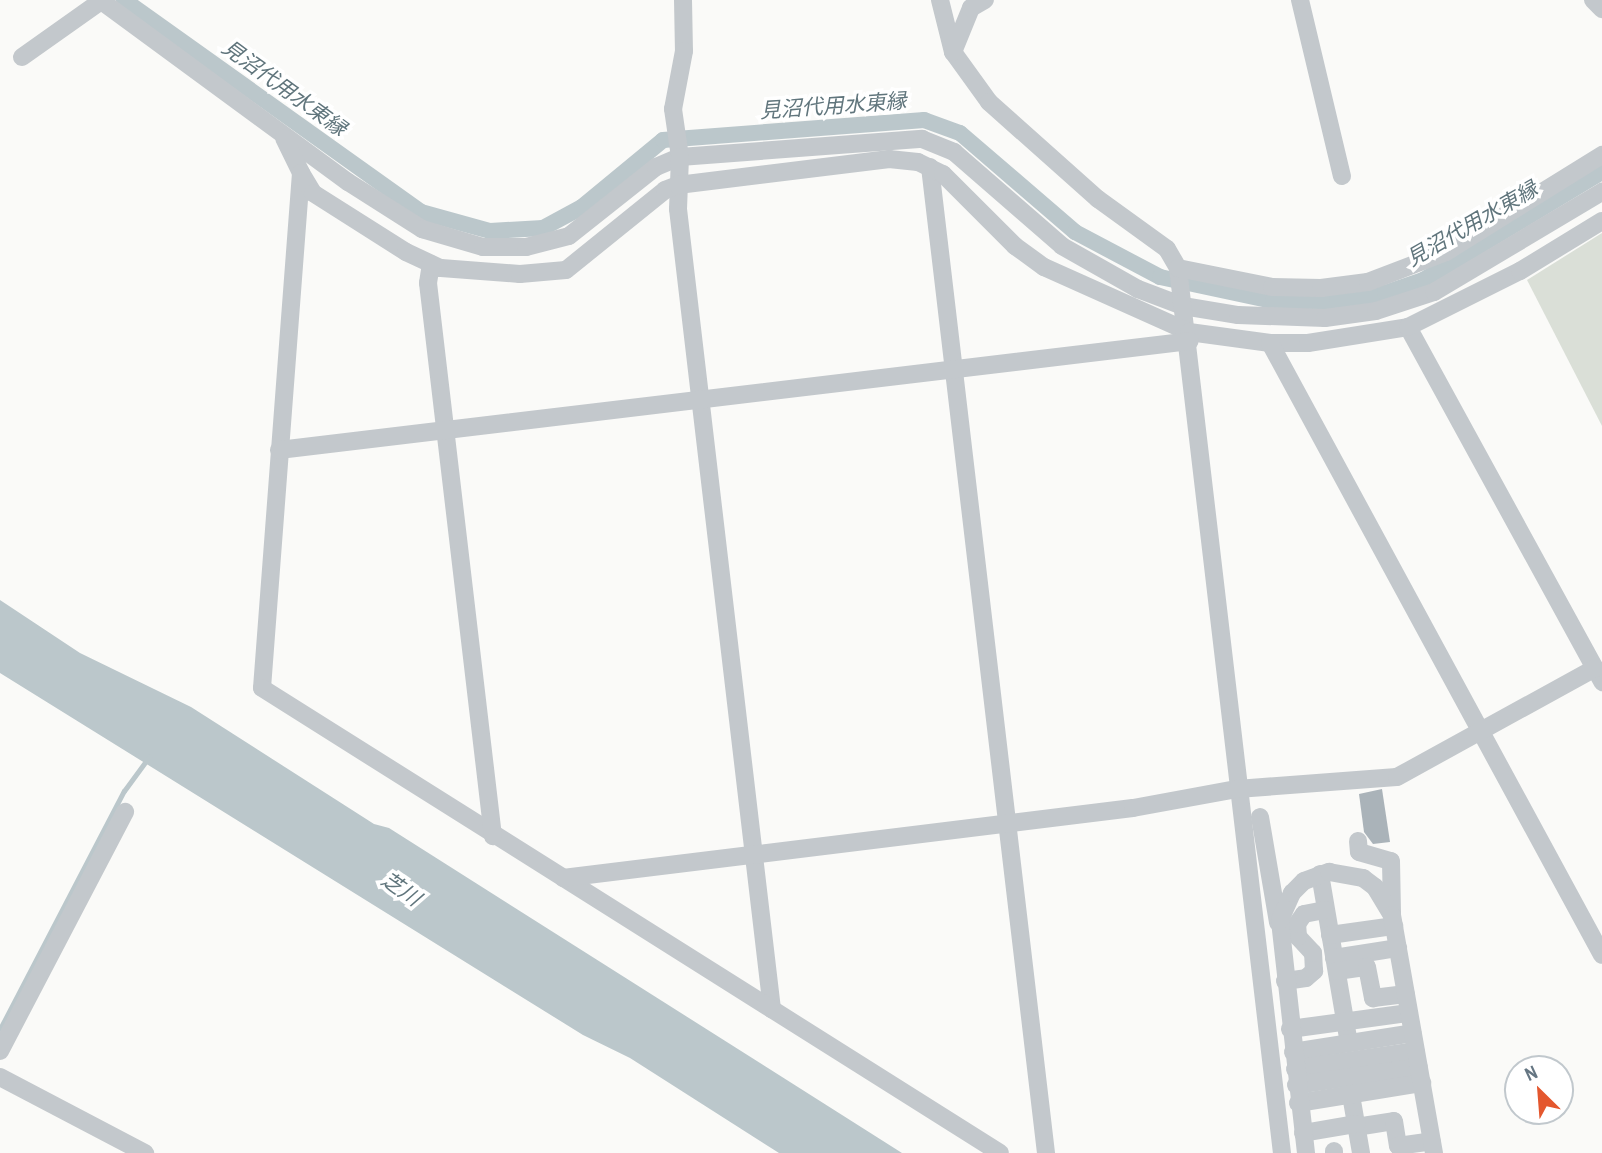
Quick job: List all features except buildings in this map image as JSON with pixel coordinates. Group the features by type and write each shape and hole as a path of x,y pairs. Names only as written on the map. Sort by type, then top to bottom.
{"street":[{"path":"22,57 101,0 282,135 422,229 483,247 526,247 569,236 656,167 679,153 922,139 954,152 1062,246 1138,289 1182,303 1280,318 1376,311 1459,279 1602,192"},
{"path":"683,0 687,23 673,109 679,153 678,186 772,1009"},
{"path":"940,0 953,52 989,102 1098,199 1167,249 1178,271 1189,337 1237,789 1282,1153"},
{"path":"953,52 971,8 985,0"},
{"path":"1300,0 1342,176"},
{"path":"1592,0 1602,9"},
{"path":"282,135 313,193 431,264 441,268 520,274 566,270 665,190 678,186 889,159 930,167 1044,267 1189,337"},
{"path":"1178,271 1272,287 1321,288 1368,282 1446,252 1602,155"},
{"path":"930,167 1046,1153"},
{"path":"301,173 262,688 1000,1153"},
{"path":"279,450 953,369 1189,337 1270,343 1343,340 1408,327 1520,271 1602,222"},
{"path":"431,264 428,283 493,836"},
{"path":"563,878 755,852 1133,808 1237,789 1350,788 1397,776 1479,732 1598,675 1408,327"},
{"path":"1270,343 1602,955"},
{"path":"0,1051 125,812"},
{"path":"1260,817 1280,932 1306,1153"},
{"path":"1303,1133 1356,1123 1402,1109 1406,1134 1432,1141 1393,921 1391,861 1359,852 1358,841"},
{"path":"1280,932 1284,907 1292,893 1320,874 1350,873 1363,878 1375,887 1393,921"},
{"path":"1320,874 1349,1043"},
{"path":"1285,981 1306,978 1314,971 1315,957 1298,937 1297,924 1304,914 1325,910"},
{"path":"1335,965 1364,936 1393,921"},
{"path":"1330,935 1364,936 1398,948"},
{"path":"1335,965 1367,967 1373,998 1406,994"},
{"path":"1290,1029 1409,1013"},
{"path":"1295,1077 1349,1043 1418,1059"},
{"path":"1295,1077 1418,1059"},
{"path":"1295,1077 1351,1095 1418,1059"},
{"path":"0,1077 145,1153"},
{"path":"1351,1095 1361,1153"}],"shaded area":[{"path":"1602,233 1602,426 1527,280"}],"water":[{"name":"芝川","path":"0,600 80,653 191,707 374,824 389,828 902,1153 779,1153 630,1058 583,1035 0,673"}],"waterway":[{"name":"見沼代用水東縁","path":"124,0 421,212 490,231 543,228 582,207 663,140 924,120 960,133 1075,232 1160,277 1273,301 1337,301 1385,293 1423,280 1602,172"},
{"path":"0,1029 124,791 149,757"}]}
